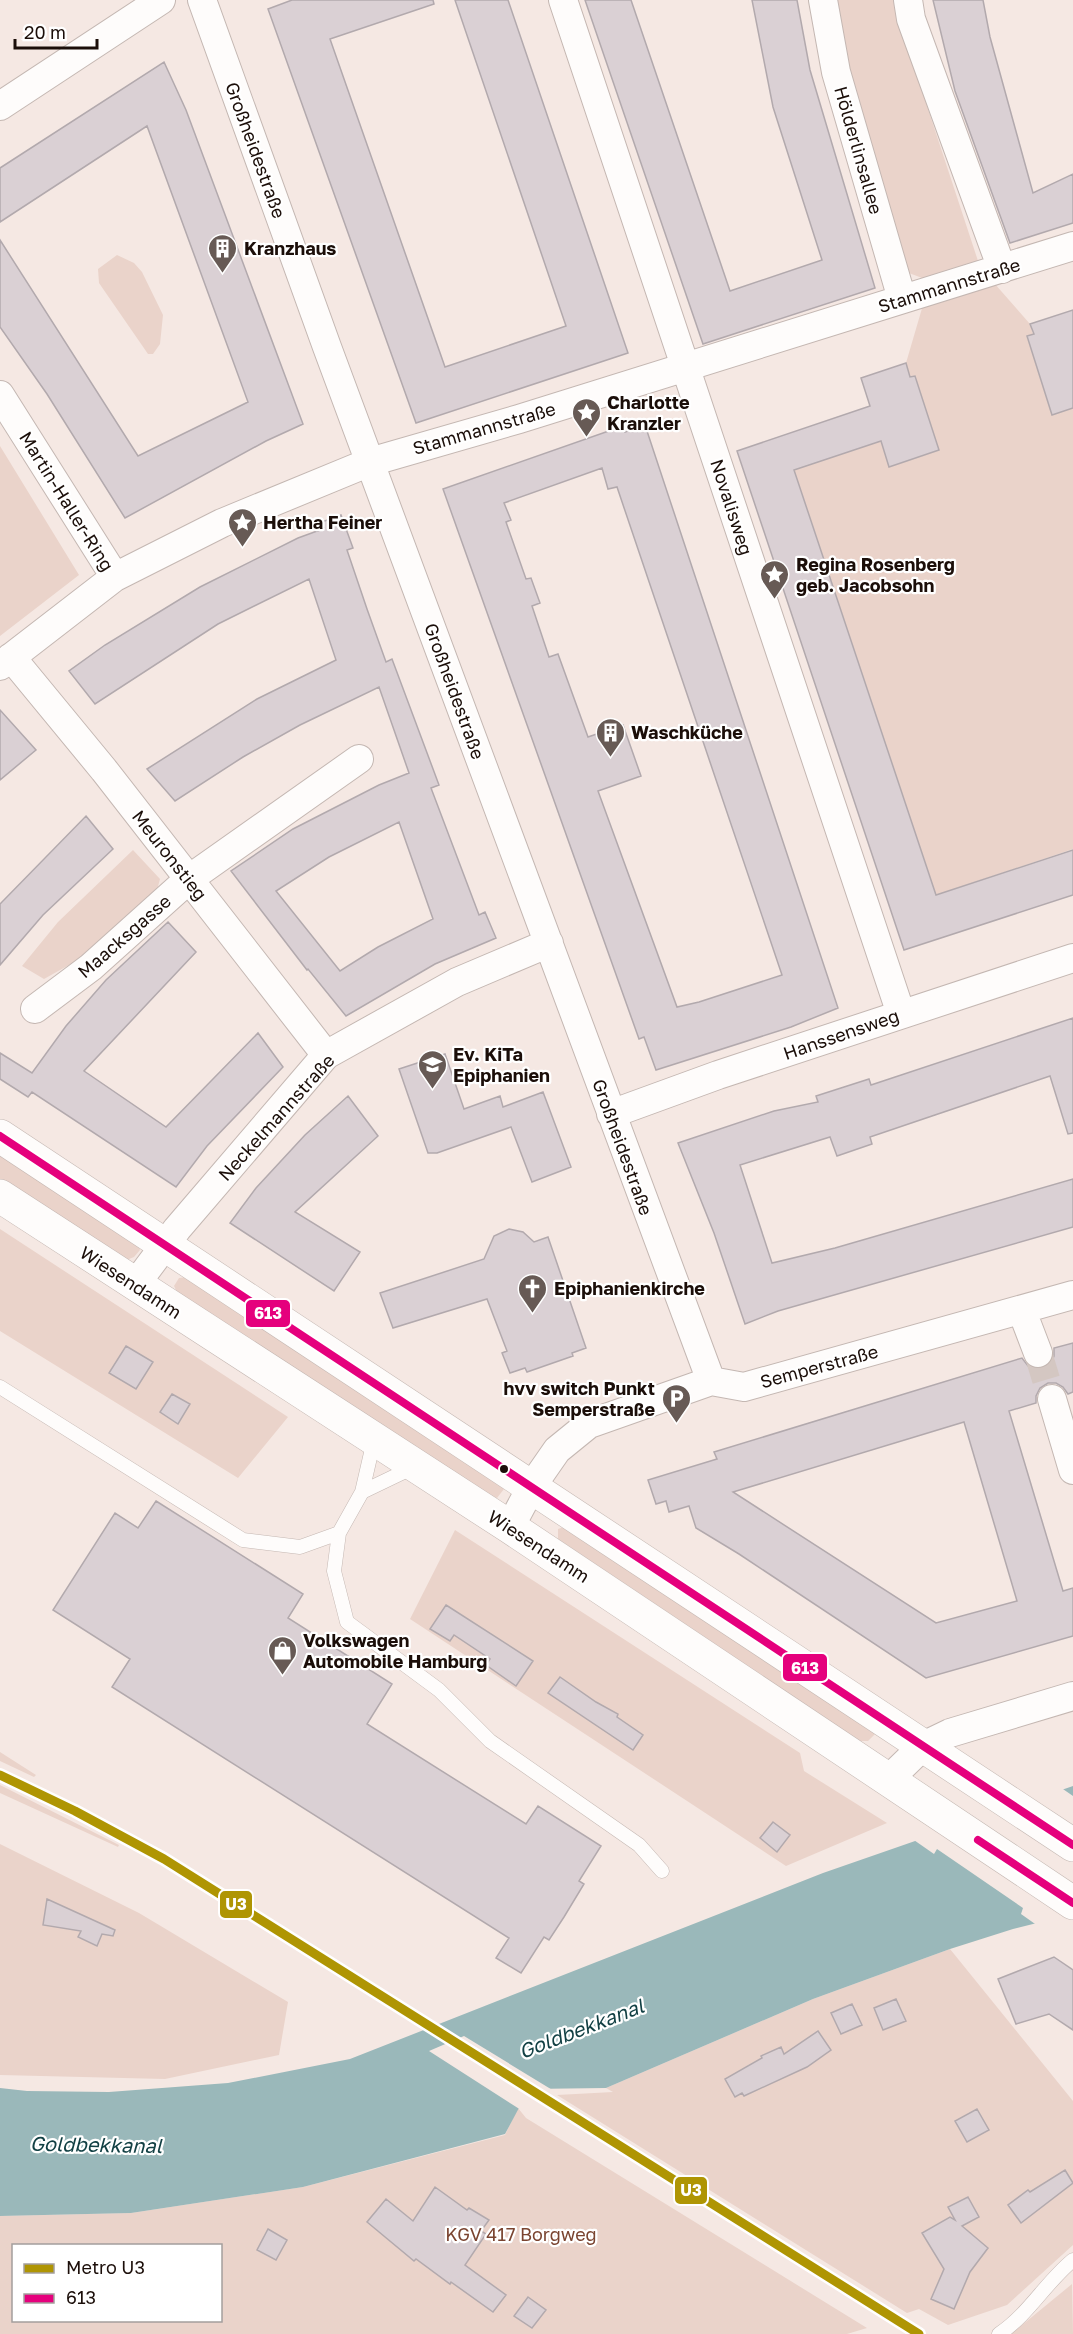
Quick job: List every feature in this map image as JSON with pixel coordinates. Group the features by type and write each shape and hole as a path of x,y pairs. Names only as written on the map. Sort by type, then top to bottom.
{"street":[{"path":"0,106 162,0"},
{"name":"Großheidestraße","path":"201,0 711,1381"},
{"name":"Novalisweg","path":"563,0 901,1014"},
{"name":"Hölderlinsallee","path":"823,0 836,72 902,299"},
{"path":"908,0 910,19 1002,269"},
{"name":"Stammannstraße","path":"5,661 116,577 222,523 370,462 686,367 1073,246"},
{"name":"Martin-Haller-Ring","path":"0,395 116,577"},
{"name":"Meuronstieg","path":"5,661 104,770 326,1055"},
{"name":"Maacksgasse","path":"35,1009 91,967 189,879 359,759"},
{"name":"Neckelmannstraße","path":"135,1285 177,1228 326,1055 457,982 549,943"},
{"name":"Hanssensweg","path":"611,1114 901,1014 1073,958"},
{"path":"0,1136 1073,1845"},
{"name":"Wiesendamm","path":"0,1196 510,1527 1073,1903"},
{"name":"Semperstraße","path":"510,1527 532,1486 556,1450 589,1424 711,1381 744,1387 1073,1295"},
{"path":"1022,1311 1038,1353"},
{"path":"1052,1399 1073,1470"},
{"path":"889,1779 923,1746 950,1733 1073,1696"}],"lane":[{"path":"0,1386 243,1540 300,1547 339,1533"},
{"path":"374,1439 362,1492 339,1533 334,1571 347,1622 439,1690 490,1741 639,1845 662,1871"},
{"path":"362,1492 415,1466"},
{"path":"999,2334 1012,2325 1055,2275 1073,2260"}],"green space":[{"path":"834,0 899,0 903,33 980,267 1030,324 1033,334 1027,337 1052,414 1073,408 1073,849 936,895 794,470 881,441 890,467 939,450 915,376 910,377 906,363 930,281 909,273 839,43"},
{"path":"117,255 134,263 142,272 163,315 160,344 153,354 148,354 99,283 98,269"},
{"path":"0,446 79,575 0,636"},
{"path":"133,850 160,879 157,890 94,951 44,979 22,966 58,922"},
{"path":"0,1151 135,1238 140,1250 134,1257 124,1261 0,1179"},
{"path":"0,1229 288,1417 238,1478 0,1331"},
{"path":"187,1277 500,1479 504,1489 497,1498 489,1496 179,1296 174,1286 179,1278"},
{"path":"567,1526 875,1734 868,1741 860,1741 558,1539 558,1529"},
{"path":"455,1530 800,1753 804,1771 887,1823 786,1866 410,1619"},
{"path":"0,1752 36,1775 34,1777 0,1761"},
{"path":"0,1785 119,1845 118,1847 0,1793"},
{"path":"0,1844 139,1913 288,2002 279,2055 165,2079 0,2075"},
{"path":"950,1949 1073,2101 1073,2245 1007,2305 948,2325 919,2309 907,2313 557,2095 613,2092 606,2088 813,1999"},
{"name":"KGV 417 Borgweg","path":"518,2108 526,2118 867,2328 847,2334 0,2334 0,2216 131,2213 303,2187 505,2135"},
{"path":"1072,2284 1073,2334 1011,2334"}],"water":[{"name":"Goldbekkanal","path":"1073,1786 1073,1914 1013,1929 950,1949 813,1999 606,2088 529,2089 505,2134 303,2187 131,2213 0,2216 0,2088 27,2091 109,2092 228,2083 350,2059 823,1873"}],"pier":[{"path":"1060,1787 1073,1796 1073,1917 1038,1926 1021,1914 1023,1908 937,1849 934,1854 911,1838"},
{"path":"464,2036 554,2091 530,2092 521,2110 429,2051"}],"building":[{"path":"292,0 433,0 434,4 330,39 445,367 566,326 455,0 508,0 628,353 416,423 268,9"},
{"path":"585,0 631,0 730,291 822,260 773,107 752,0 797,0 810,70 875,288 703,344"},
{"path":"933,0 983,0 990,37 1033,193 1073,174 1073,223 1010,243 955,91"},
{"name":"Kranzhaus","path":"164,62 186,110 303,424 266,441 125,518 47,394 0,327 0,240 138,456 248,402 147,126 0,222 0,168"},
{"path":"1073,310 1073,408 1052,415 1027,336 1034,334 1030,324"},
{"path":"906,363 910,377 915,376 939,450 889,467 881,441 794,470 936,895 1073,850 1073,895 904,950 737,451 870,406 861,378"},
{"path":"645,425 838,1008 791,1027 656,1070 644,1037 639,1039 443,489 623,426 625,432","holes":["602,468 608,489 617,487 782,975 677,1007 598,791 641,776 623,725 588,737 558,654 549,657 532,606 540,603 531,578 526,579 506,522 511,520 504,503"]},
{"path":"341,515 353,548 347,550 386,662 392,659 439,785 431,788 479,915 485,912 496,938 435,964 346,1016 307,970 231,871 293,829 379,785 409,773 379,687 300,725 243,757 175,801 147,769 257,699 336,660 309,579 218,624 95,704 69,671 105,645 200,587 298,538 320,530 319,523","holes":["399,822 433,919 378,947 340,971 276,891 329,857"]},
{"path":"0,710 36,750 0,780"},
{"path":"86,816 113,849 43,915 0,965 0,904"},
{"path":"168,922 196,952 84,1071 166,1127 258,1033 283,1067 207,1146 176,1187 32,1092 28,1097 0,1079 0,1053 32,1073 66,1026 106,980"},
{"path":"1073,1018 1073,1133 1068,1134 1050,1076 870,1137 872,1144 837,1156 830,1137 740,1165 772,1263 835,1248 1073,1179 1073,1227 778,1311 745,1324 714,1233 678,1143 774,1111 818,1102 816,1096 869,1079 871,1085"},
{"path":"445,1054 464,1109 500,1096 503,1107 543,1092 571,1167 532,1182 511,1127 437,1153 428,1153 399,1069"},
{"path":"348,1096 378,1136 295,1212 360,1252 334,1291 230,1223 256,1188 305,1135"},
{"name":"Epiphanienkirche","path":"509,1229 523,1232 534,1242 548,1237 586,1348 572,1353 573,1356 527,1372 525,1368 510,1373 502,1353 507,1351 487,1299 393,1328 380,1293 484,1259 494,1236"},
{"path":"1073,1343 1073,1392 1068,1394 1056,1383 1048,1383 1040,1388 1036,1396 1036,1403 1009,1411 1063,1591 1073,1588 1073,1636 926,1678 696,1528 689,1506 669,1512 666,1501 656,1504 648,1480 717,1459 714,1452 1022,1358 1028,1366 1043,1369 1051,1363 1054,1348","holes":["964,1422 1017,1601 936,1623 733,1492"]},
{"path":"126,1346 153,1362 136,1389 109,1373"},
{"path":"172,1394 190,1404 178,1424 160,1412"},
{"path":"156,1501 303,1594 288,1618 392,1684 367,1724 526,1824 538,1806 601,1846 579,1881 584,1884 564,1917 549,1940 544,1937 521,1973 496,1958 509,1938 112,1687 130,1659 53,1610 115,1513 138,1528"},
{"path":"446,1605 533,1661 516,1686 486,1665 490,1659 454,1635 450,1641 430,1629"},
{"path":"560,1677 618,1714 617,1717 643,1735 633,1750 548,1693"},
{"path":"773,1822 790,1835 777,1852 760,1838"},
{"path":"47,1899 115,1930 113,1936 102,1934 97,1946 78,1937 81,1931 43,1925"},
{"path":"1054,1957 1073,1970 1073,2030 1049,2014 1016,2024 998,1979"},
{"path":"896,1999 906,2021 883,2030 874,2008"},
{"path":"852,2004 862,2025 841,2034 831,2013"},
{"path":"818,2031 831,2050 807,2067 744,2096 742,2093 735,2097 725,2079 762,2058 761,2056 781,2047 784,2054"},
{"path":"977,2109 989,2130 967,2142 955,2121"},
{"path":"1065,2170 1073,2183 1021,2223 1008,2205 1028,2190 1030,2192"},
{"path":"435,2187 467,2210 469,2208 489,2220 481,2231 486,2234 465,2265 506,2295 493,2312 416,2259 414,2261 367,2222 386,2199 413,2221"},
{"path":"968,2197 979,2217 962,2226 988,2248 970,2272 954,2309 931,2299 944,2269 922,2233 950,2217 955,2220 948,2207"},
{"path":"268,2229 287,2240 276,2260 257,2250"},
{"path":"528,2297 546,2310 532,2328 514,2316"}],"tunnel":[{"path":"1038,1353 1052,1399"}],"metro line":[{"name":"U3","path":"0,1775 75,1811 164,1859 919,2334"}],"transit line":[{"name":"613","path":"0,1136 1073,1845"},
{"name":"613","path":"978,1840 1073,1903"}],"place":[{"name":"Kranzhaus","path":"223,274"},
{"name":"Charlotte Kranzler","path":"586,438"},
{"name":"Hertha Feiner","path":"242,548"},
{"name":"Regina Rosenberg geb. Jacobsohn","path":"775,600"},
{"name":"Waschküche","path":"610,758"},
{"name":"Ev. KiTa Epiphanien","path":"432,1090"},
{"name":"Epiphanienkirche","path":"533,1314"},
{"name":"hvv switch Punkt Semperstraße","path":"676,1424"},
{"name":"Volkswagen Automobile Hamburg","path":"282,1676"}]}
